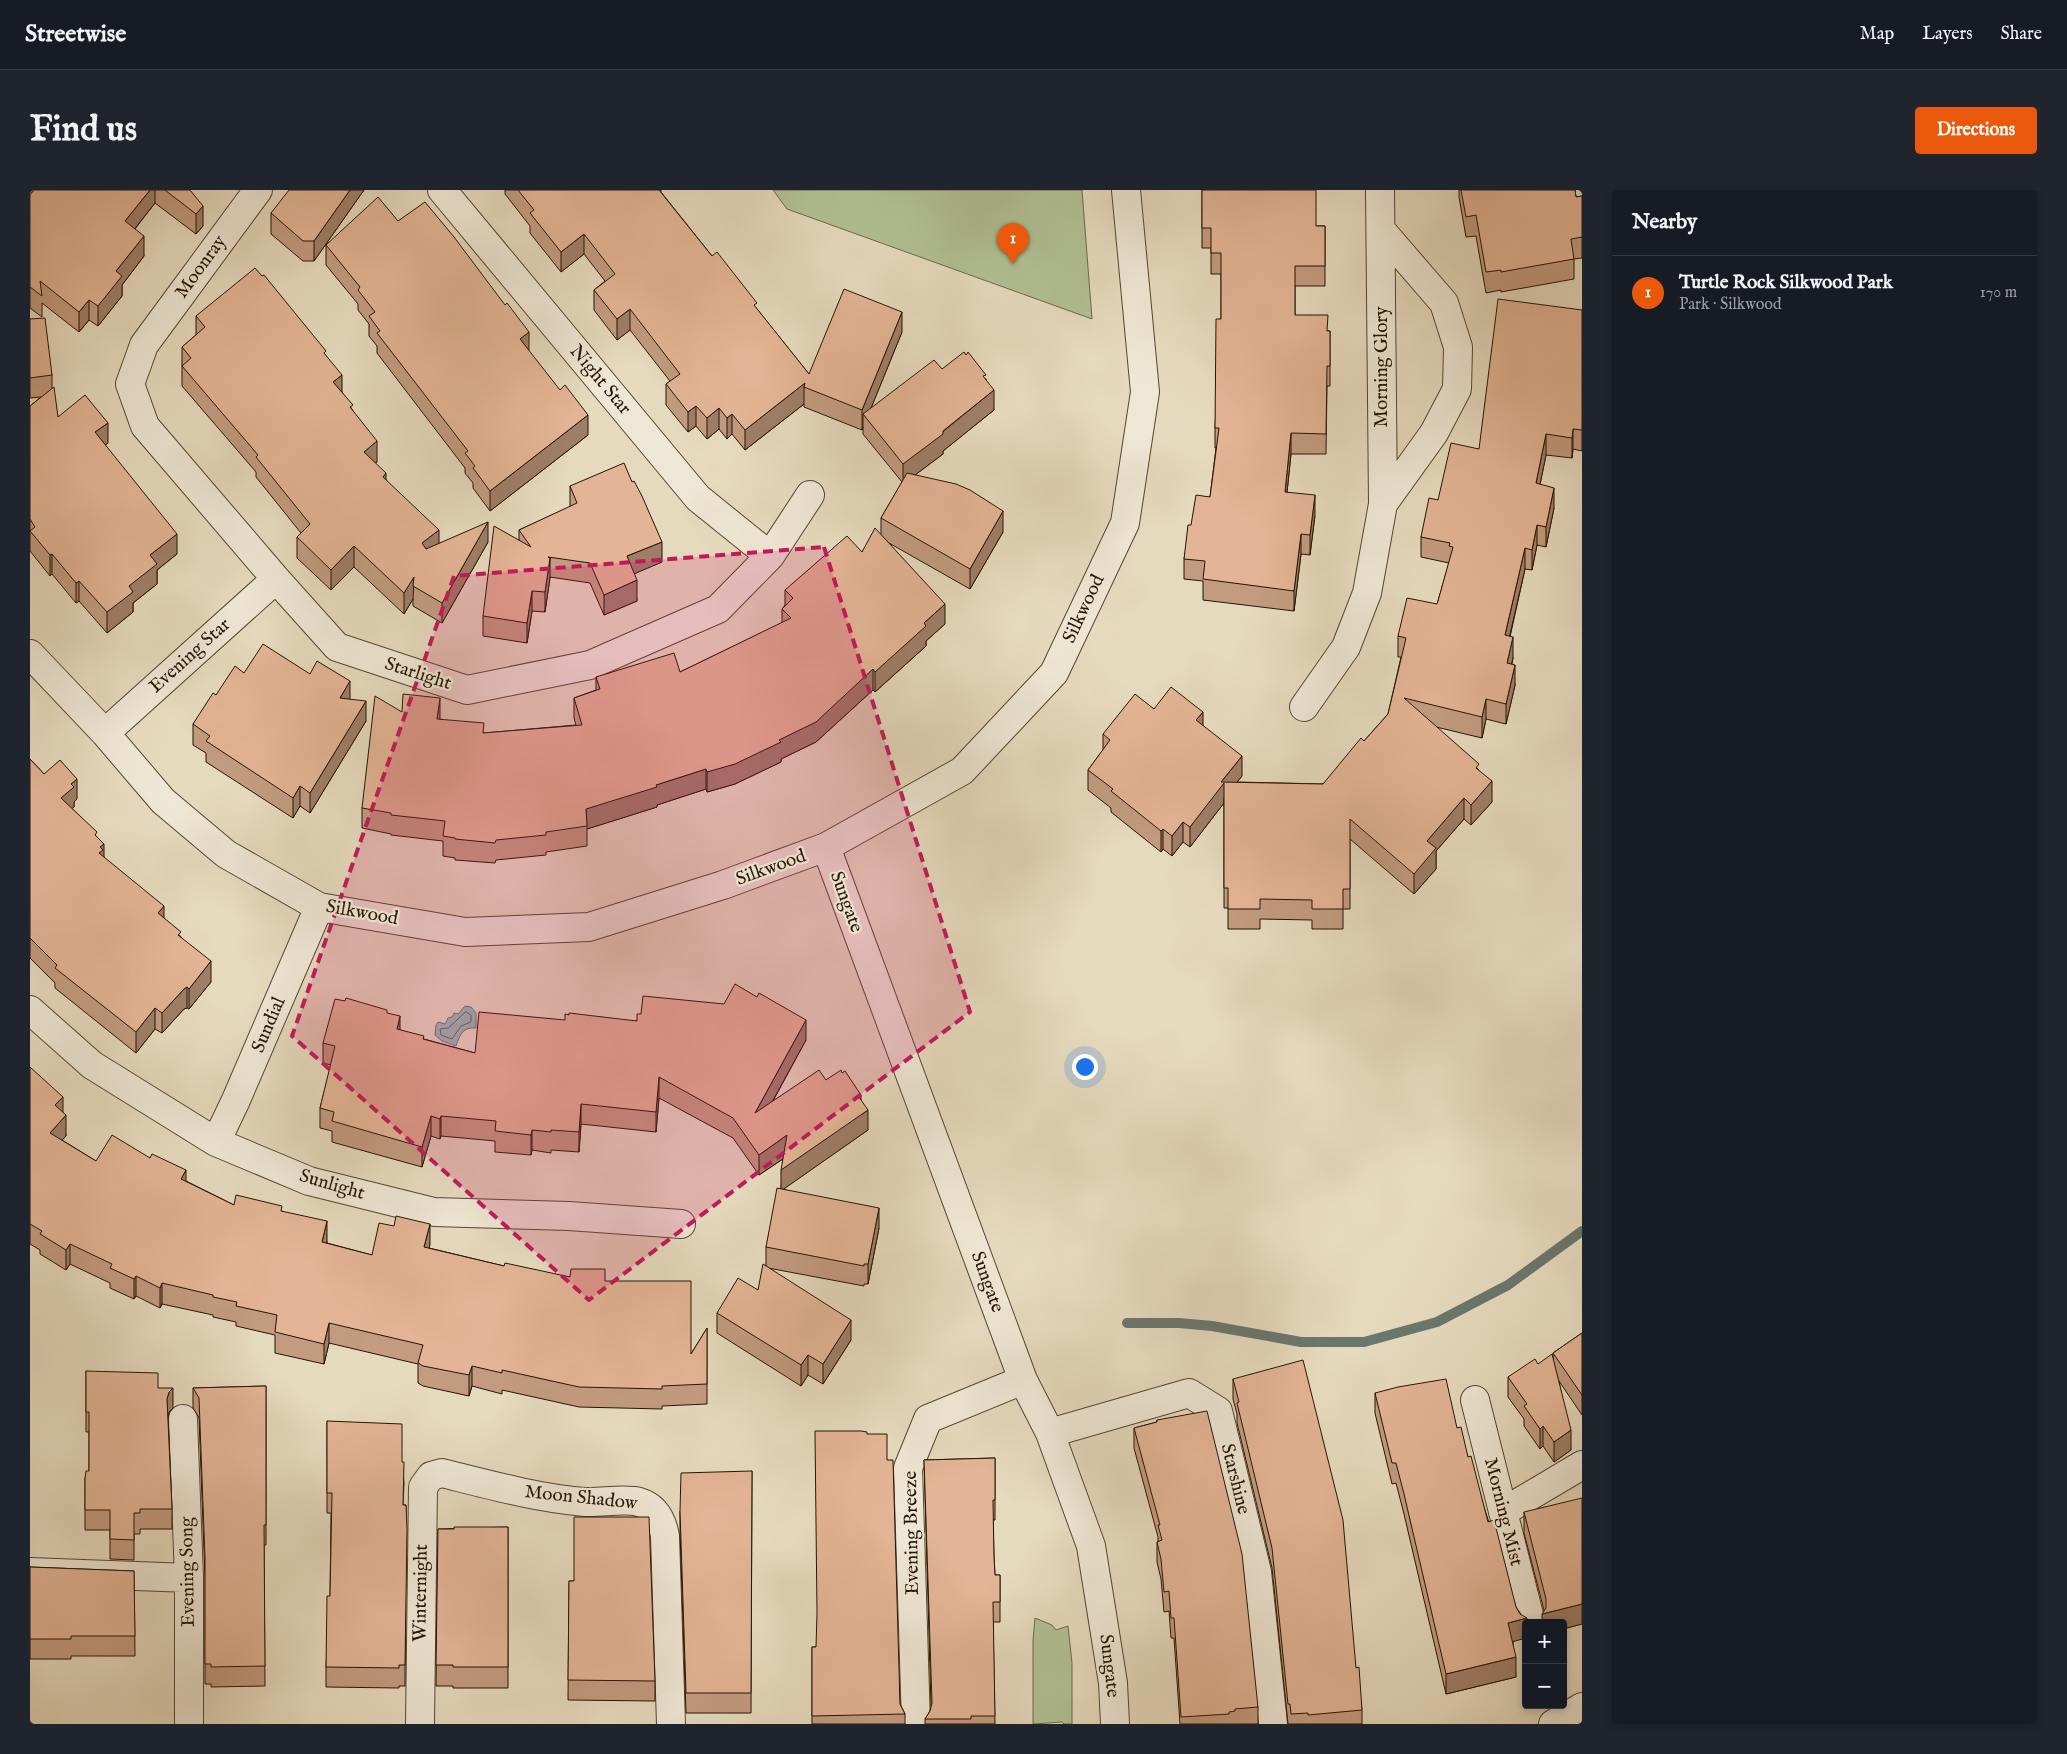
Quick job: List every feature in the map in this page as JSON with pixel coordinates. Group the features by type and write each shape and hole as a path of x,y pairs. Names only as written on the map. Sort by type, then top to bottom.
{"street":[{"name":"Moonray","path":"144,345 258,190"},
{"name":"Night Star","path":"442,190 698,498 770,556"},
{"name":"Silkwood","path":"30,654 105,733 163,801 226,854 319,906 465,932 589,927 723,885 826,847 962,771 1054,673 1125,523 1145,392 1126,190"},
{"name":"Morning Glory","path":"1304,707 1346,647 1350,638 1367,593 1383,504 1380,190"},
{"name":"Morning Glory","path":"1381,230 1444,303 1458,347 1457,389 1434,433 1383,504"},
{"name":"Starlight","path":"144,345 130,384 144,426 337,647 467,690 590,665 718,609 770,556 810,495"},
{"name":"Evening Star","path":"105,733 276,579"},
{"name":"Sungate","path":"826,847 1023,1380 1050,1433 1091,1546 1113,1683 1115,1724"},
{"name":"Sundial","path":"216,1142 236,1100 319,906"},
{"name":"Sunlight","path":"30,1010 92,1065 216,1142 309,1182 434,1212 569,1216 681,1224"},
{"name":"Evening Breeze","path":"916,1724 908,1468 928,1419 1023,1380"},
{"name":"Starshine","path":"1050,1433 1189,1393 1218,1411 1258,1572 1272,1724"},
{"name":"Morning Mist","path":"1474,1400 1531,1619"},
{"name":"Evening Song","path":"183,1419 189,1578 189,1724"},
{"path":"1503,1512 1582,1465"},
{"name":"Winternight","path":"420,1724 423,1487 431,1476 442,1473"},
{"name":"Moon Shadow","path":"442,1473 530,1495 586,1502 638,1502 654,1509 662,1522 665,1536 671,1724"},
{"path":"30,1572 189,1578"},
{"path":"1555,1717 1582,1707"}],"highlighted area":[{"path":"824,547 970,1012 589,1300 292,1036 454,576"}],"green space":[{"path":"773,190 1082,190 1092,319 787,209"},
{"path":"1035,1618 1052,1625 1056,1630 1068,1626 1072,1663 1072,1724 1064,1724 1062,1722 1033,1724 1033,1640"}],"water":[{"path":"465,1006 471,1007 476,1013 476,1028 465,1030 456,1046 442,1041 435,1035 436,1025 438,1022 445,1024 448,1018 452,1017 454,1013 458,1014"}],"building":[{"path":"34,190 150,190 125,221 144,236 116,271 122,276 98,306 89,300 79,312 40,281 42,296 30,287 30,195"},
{"path":"165,190 190,190 203,206 196,214"},
{"path":"289,190 350,190 314,241 303,241 271,213"},
{"path":"518,190 659,190 712,256 717,252 757,303 754,305 809,374 844,289 902,312 862,410 804,387 805,383 745,430 732,414 727,418 719,408 707,418 696,406 688,412 666,384 680,374 630,309 617,319 594,290 615,274 584,234 561,252 530,213 534,210"},
{"path":"1202,190 1316,190 1316,226 1325,226 1325,266 1295,266 1295,315 1328,315 1327,331 1330,331 1330,366 1327,366 1326,434 1291,433 1285,492 1315,495 1310,535 1301,534 1294,591 1203,579 1205,561 1184,559 1188,525 1191,525 1196,495 1210,497 1219,428 1215,428 1216,319 1221,319 1221,253 1211,253 1211,228 1202,228"},
{"path":"1461,190 1575,190 1576,197 1582,196 1582,237 1571,239 1574,259 1501,272 1501,270 1486,272 1476,215 1466,217"},
{"path":"378,197 398,221 425,202 505,305 507,303 529,332 520,339 560,390 565,385 588,415 490,491 473,468 475,466 465,453 468,451 377,333 380,331 369,316 375,312 358,290 360,287 326,245"},
{"path":"255,268 262,276 264,275 326,351 324,353 342,375 333,382 353,405 350,407 377,441 364,452 386,473 383,477 439,530 422,543 426,549 488,522 442,603 413,586 414,577 404,593 354,546 331,570 297,537 310,524 256,457 258,455 182,366 191,358 182,347 205,327 196,316"},
{"path":"1498,299 1582,310 1582,430 1573,429 1572,438 1546,434 1536,483 1554,488 1546,527 1537,525 1532,550 1525,548 1505,635 1513,637 1507,663 1515,665 1506,704 1486,699 1482,717 1404,698 1479,764 1476,768 1492,781 1471,805 1464,798 1427,841 1436,848 1414,874 1350,819 1350,889 1343,889 1343,909 1312,909 1312,900 1260,899 1260,909 1228,909 1228,888 1224,888 1224,783 1190,827 1183,822 1172,836 1163,829 1161,831 1088,770 1110,740 1103,734 1135,694 1154,709 1171,687 1203,712 1196,720 1242,756 1221,782 1323,784 1361,738 1364,741 1388,714 1406,638 1398,636 1407,598 1437,604 1438,601 1453,547 1449,546 1450,543 1421,537 1429,498 1438,500 1451,443 1479,449"},
{"path":"45,318 52,375 30,378 30,319"},
{"path":"964,352 966,355 968,352 986,375 983,376 994,390 943,431 943,434 903,464 863,414 934,360 942,369"},
{"path":"54,387 58,417 85,395 108,423 95,432 177,534 150,555 157,564 129,586 133,592 107,612 79,581 76,583 30,531 35,527 30,519 30,406"},
{"path":"624,463 632,482 634,481 642,496 662,542 627,556 637,580 604,595 590,563 548,557 550,558 545,592 532,591 527,623 483,616 494,526 531,547 519,530 577,503 570,486"},
{"path":"907,473 956,484 970,490 1003,511 970,569 881,518"},
{"path":"875,528 945,604 924,623 926,626 875,672 873,669 816,722 779,740 781,742 735,764 707,772 706,769 656,785 657,787 586,809 587,826 546,832 546,835 496,840 495,843 455,839 443,836 445,821 391,815 391,813 362,808 375,696 402,712 403,694 440,698 437,719 484,723 483,733 582,725 574,698 600,689 596,677 674,653 680,672 791,618 782,609 793,598 785,590 847,536 862,552"},
{"path":"263,644 310,674 317,661 350,681 340,698 366,701 310,793 300,786 293,798 206,741 210,736 193,724 213,693 216,695 235,666 244,673"},
{"path":"30,759 44,774 60,760 77,779 71,784 74,787 61,798 97,832 95,835 104,844 100,847 103,850 99,853 164,906 158,913 181,932 178,935 211,961 189,989 187,987 184,989 162,1013 155,1008 136,1032 55,968 57,965 30,938"},
{"path":"735,984 757,997 759,993 806,1020 755,1113 819,1070 826,1080 841,1070 842,1073 845,1071 861,1095 859,1097 868,1110 781,1170 787,1135 759,1155 733,1118 659,1077 656,1112 581,1104 579,1132 532,1130 531,1135 495,1131 496,1121 441,1116 440,1119 431,1116 422,1147 332,1121 334,1112 320,1108 335,1046 323,1043 335,999 345,1001 346,998 387,1010 387,1013 400,1016 397,1029 424,1036 423,1039 475,1053 479,1012 565,1020 565,1014 569,1015 569,1013 637,1021 637,1014 641,1014 643,996 724,1004"},
{"path":"30,1067 63,1097 55,1105 66,1115 50,1133 96,1161 112,1135 150,1158 152,1154 186,1170 181,1179 234,1205 236,1195 282,1206 281,1211 327,1221 322,1242 372,1255 379,1223 394,1226 396,1216 430,1224 424,1247 504,1266 505,1263 570,1277 571,1269 605,1269 605,1281 691,1281 691,1354 707,1328 707,1384 662,1386 662,1389 579,1387 502,1370 502,1373 472,1366 469,1375 423,1366 418,1363 423,1345 329,1323 324,1344 275,1332 277,1315 236,1306 237,1302 162,1283 160,1288 136,1276 134,1279 110,1268 112,1264 70,1244 66,1250 40,1234 42,1231 30,1224"},
{"path":"777,1188 879,1208 868,1264 864,1264 864,1266 766,1247"},
{"path":"763,1264 851,1320 823,1364 808,1355 801,1365 717,1313 738,1278 758,1290"},
{"path":"1582,1333 1582,1395 1553,1353"},
{"path":"1552,1354 1571,1430 1554,1442 1543,1426 1540,1429 1524,1406 1527,1404 1508,1377 1535,1359 1538,1364"},
{"path":"1303,1360 1343,1520 1356,1668 1359,1667 1362,1710 1308,1715 1308,1713 1291,1714 1290,1704 1288,1704 1272,1548 1233,1379"},
{"path":"86,1371 158,1373 158,1388 173,1388 169,1392 167,1399 172,1509 140,1509 140,1513 134,1513 134,1540 110,1539 110,1510 85,1510 85,1478 86,1471 89,1471 89,1412 86,1412"},
{"path":"1446,1379 1457,1428 1461,1427 1468,1457 1471,1456 1488,1522 1494,1520 1516,1607 1520,1614 1527,1618 1508,1623 1516,1657 1446,1674 1404,1494 1396,1463 1392,1463 1375,1393"},
{"path":"266,1386 266,1525 264,1525 265,1666 211,1667 211,1664 205,1664 205,1558 199,1398 193,1388"},
{"path":"1207,1411 1242,1554 1258,1707 1235,1709 1235,1711 1229,1712 1229,1714 1181,1717 1174,1618 1171,1618 1169,1591 1164,1592 1161,1559 1157,1542 1162,1540 1158,1525 1160,1525 1134,1428 1157,1422 1157,1420"},
{"path":"327,1421 402,1424 402,1462 404,1462 403,1505 406,1505 407,1529 405,1665 399,1665 399,1668 326,1667 327,1596 330,1596 332,1493 327,1493"},
{"path":"815,1431 861,1431 867,1432 867,1434 887,1434 887,1460 893,1460 900,1704 905,1714 812,1716 812,1647 816,1647 817,1613"},
{"path":"995,1458 995,1500 993,1500 994,1557 995,1575 1000,1575 1000,1602 993,1602 995,1716 971,1716 971,1719 925,1719 932,1703 924,1460"},
{"path":"752,1471 751,1693 686,1693 680,1511 681,1473"},
{"path":"1582,1498 1582,1604 1542,1614 1546,1608 1546,1599 1524,1512"},
{"path":"574,1517 649,1517 655,1681 568,1680 569,1581 574,1581"},
{"path":"454,1527 508,1527 508,1667 453,1667 453,1665 436,1665 438,1529 454,1529"},
{"path":"30,1567 134,1571 135,1636 71,1636 71,1639 30,1639"}],"waterway":[{"path":"1127,1323 1179,1323 1212,1326 1301,1342 1364,1342 1437,1322 1508,1285 1582,1231"}],"place":[{"name":"Turtle Rock Silkwood Park","path":"1013,264"}]}
